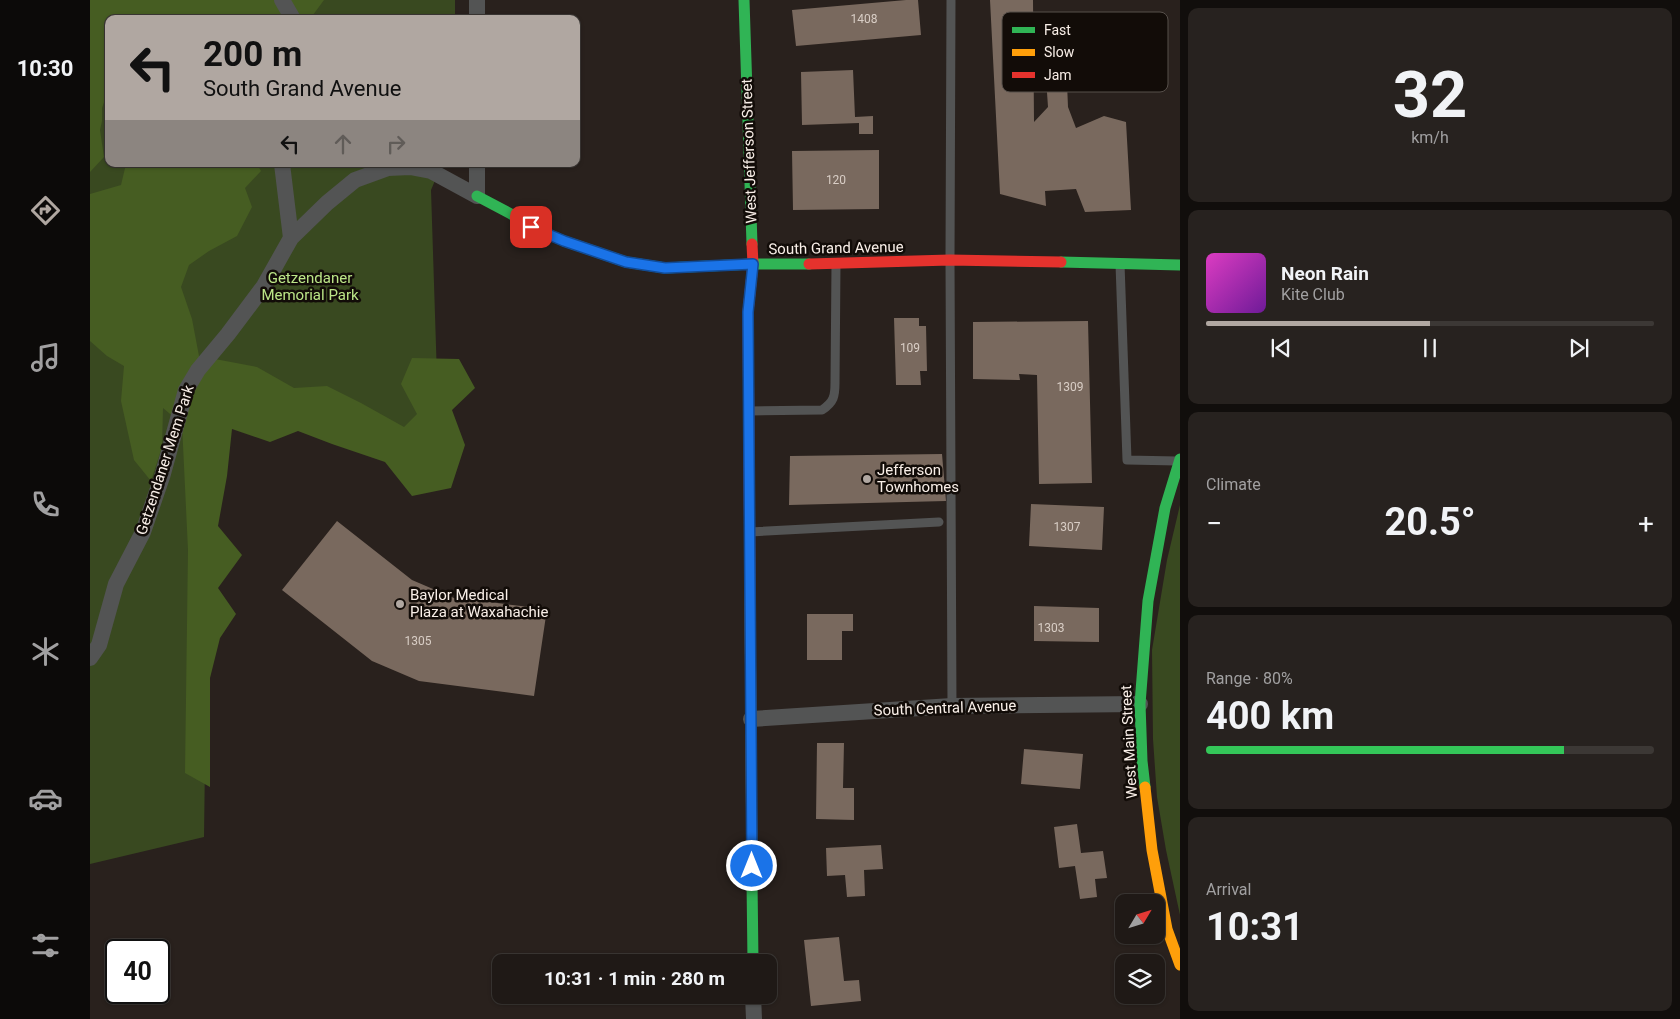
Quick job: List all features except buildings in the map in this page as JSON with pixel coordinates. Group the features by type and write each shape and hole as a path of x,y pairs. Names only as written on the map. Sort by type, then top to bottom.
{"street":[{"path":"282,0 291,15"},
{"path":"477,0 477,15"},
{"name":"West Jefferson Street","path":"744,0 753,264 748,312 753,954"},
{"path":"282,167 291,238"},
{"name":"Getzendaner Mem Park","path":"90,658 98,645 116,584 143,532 162,477 186,390 198,370 264,286 291,238 327,203 355,180 388,168 410,167 430,171 477,196"},
{"path":"443,167 477,196"},
{"path":"477,167 477,196"},
{"name":"South Grand Avenue","path":"477,196 531,227 564,241 626,262 665,268 753,264 950,260 1180,265"},
{"name":"West Main Street","path":"1180,460 1165,508 1148,601 1140,704 1142,761 1152,850 1167,929 1180,964"},
{"name":"South Central Avenue","path":"751,719 952,706 1140,704"},
{"path":"754,1004 754,1019"}],"lane":[{"path":"951,0 952,706"},
{"path":"749,411 822,410 830,405 835,395 836,383 836,263"},
{"path":"1120,264 1127,460 1180,460"},
{"path":"750,532 939,522"}],"green space":[{"name":"Getzendaner Memorial Park","path":"90,0 455,0 455,15 105,15 105,167 441,167 431,190 440,471 210,380 204,837 90,864"},
{"path":"90,0 324,0 313,15 105,15 105,99 102,108 100,130 104,157 90,172"},
{"path":"125,167 259,167 261,171 245,188 252,207 237,236 209,251 189,265 181,287 192,319 199,356 257,367 294,388 327,386 404,427 417,414 401,384 412,358 459,359 475,388 452,410 465,445 451,488 412,496 385,462 298,431 270,442 232,429 227,476 218,526 242,555 218,588 236,614 220,638 210,678 210,787 185,773 188,550 182,424 163,408 162,447 151,481 134,460 121,401 124,366 107,356 90,341 90,194 121,185"},
{"path":"1180,505 1180,915 1157,797 1153,739 1152,650 1167,560"}],"traffic: fast":[{"path":"744,0 752,244"},
{"path":"477,196 531,227 564,241 626,262 665,268 753,264 809,264"},
{"path":"1061,262 1180,265"},
{"path":"1145,787 1140,704 1148,601 1165,508 1180,459"},
{"path":"752,881 753,954"}],"traffic: slow":[{"path":"750,591 752,881"},
{"path":"1145,787 1152,850 1167,929 1180,965"}],"traffic: jam":[{"path":"750,591 748,312 753,264 752,244"},
{"path":"809,264 950,260 1061,262"}],"place":[{"name":"Jefferson Townhomes","path":"867,479"},
{"name":"Baylor Medical Plaza at Waxahachie","path":"400,604"}],"route":[{"path":"531,227 564,241 626,262 665,268 753,264 748,312 752,866"}]}
